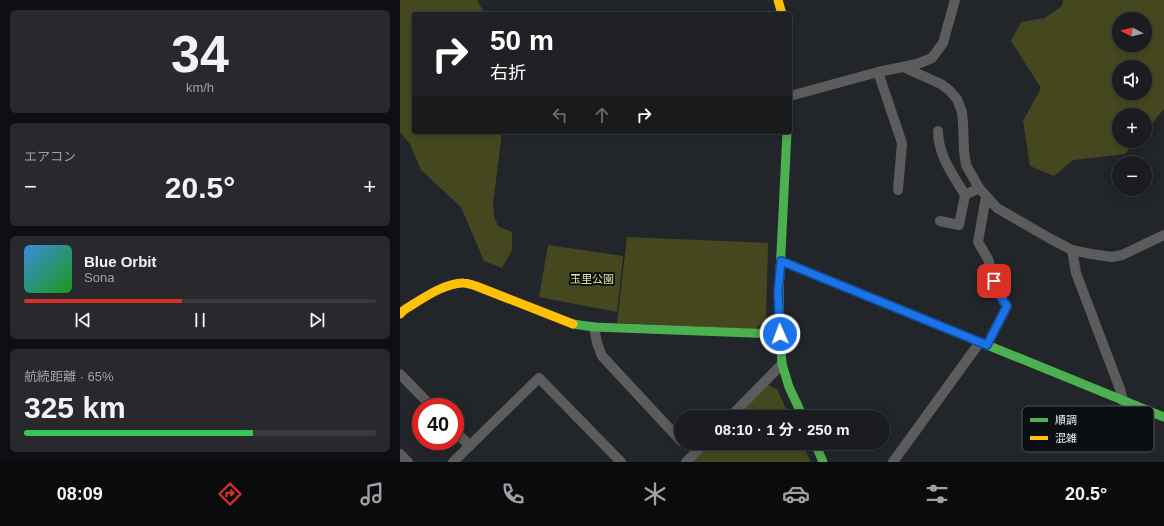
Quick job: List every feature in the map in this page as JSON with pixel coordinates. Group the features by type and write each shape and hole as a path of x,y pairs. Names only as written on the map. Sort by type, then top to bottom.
{"street":[{"path":"778,0 781,12"},
{"path":"792,95 878,72 917,64 932,58 943,43 955,0"},
{"path":"904,67 941,84 950,90 957,99 962,112 966,165 979,188 997,208 1048,238 1072,250 1091,254 1112,257 1122,255 1164,235"},
{"path":"878,72 902,143 898,190"},
{"path":"938,131 938,140 945,162 965,195 959,225 940,221"},
{"path":"786,134 781,261 778,292 780,334 782,364 789,387 800,410"},
{"path":"965,195 979,188"},
{"path":"893,462 983,344 1007,306 999,294 988,259 978,242 986,197"},
{"path":"1072,250 1076,273 1124,401"},
{"path":"781,261 1136,406"},
{"path":"400,314 404,310 436,291 463,283 476,286 574,324 780,334"},
{"path":"594,326 597,343 602,356 674,433"},
{"path":"737,410 782,364"},
{"path":"400,374 423,398"},
{"path":"453,462 539,378 621,462"},
{"path":"1154,413 1164,417"},
{"path":"464,440 470,446"},
{"path":"690,458 698,450"},
{"path":"818,450 823,462"},
{"path":"400,454 408,462"}],"green space":[{"path":"400,0 477,0 484,12 412,12 412,134 502,134 493,204 494,216 498,226 512,232 512,250 502,268 484,261 461,207 421,170 410,144 400,132"},
{"path":"1063,0 1164,0 1164,109 1152,123 1152,108 1112,108 1112,148 1130,148 1125,154 1073,160 1054,176 1030,166 1023,121 1041,88 1011,41 1021,22 1045,18 1062,6"},
{"path":"627,237 768,243 766,320 755,329 617,323"},
{"name":"玉里公園","path":"548,245 623,256 617,312 539,297"},
{"path":"766,384 777,389 787,410 742,410"},
{"path":"705,450 805,450 811,462 693,462"}],"traffic: fast":[{"path":"787,134 779,293 780,334 782,364 789,387 800,410"},
{"path":"781,261 1137,406"},
{"path":"573,324 594,327 780,334"},
{"path":"1154,413 1164,417"},
{"path":"818,450 823,462"}],"traffic: slow":[{"path":"778,0 781,12"},
{"path":"400,314 432,293 449,286 464,283 476,286 573,324"}],"route":[{"path":"780,334 778,292 781,261 987,345 1007,306 999,294 994,281"}]}
